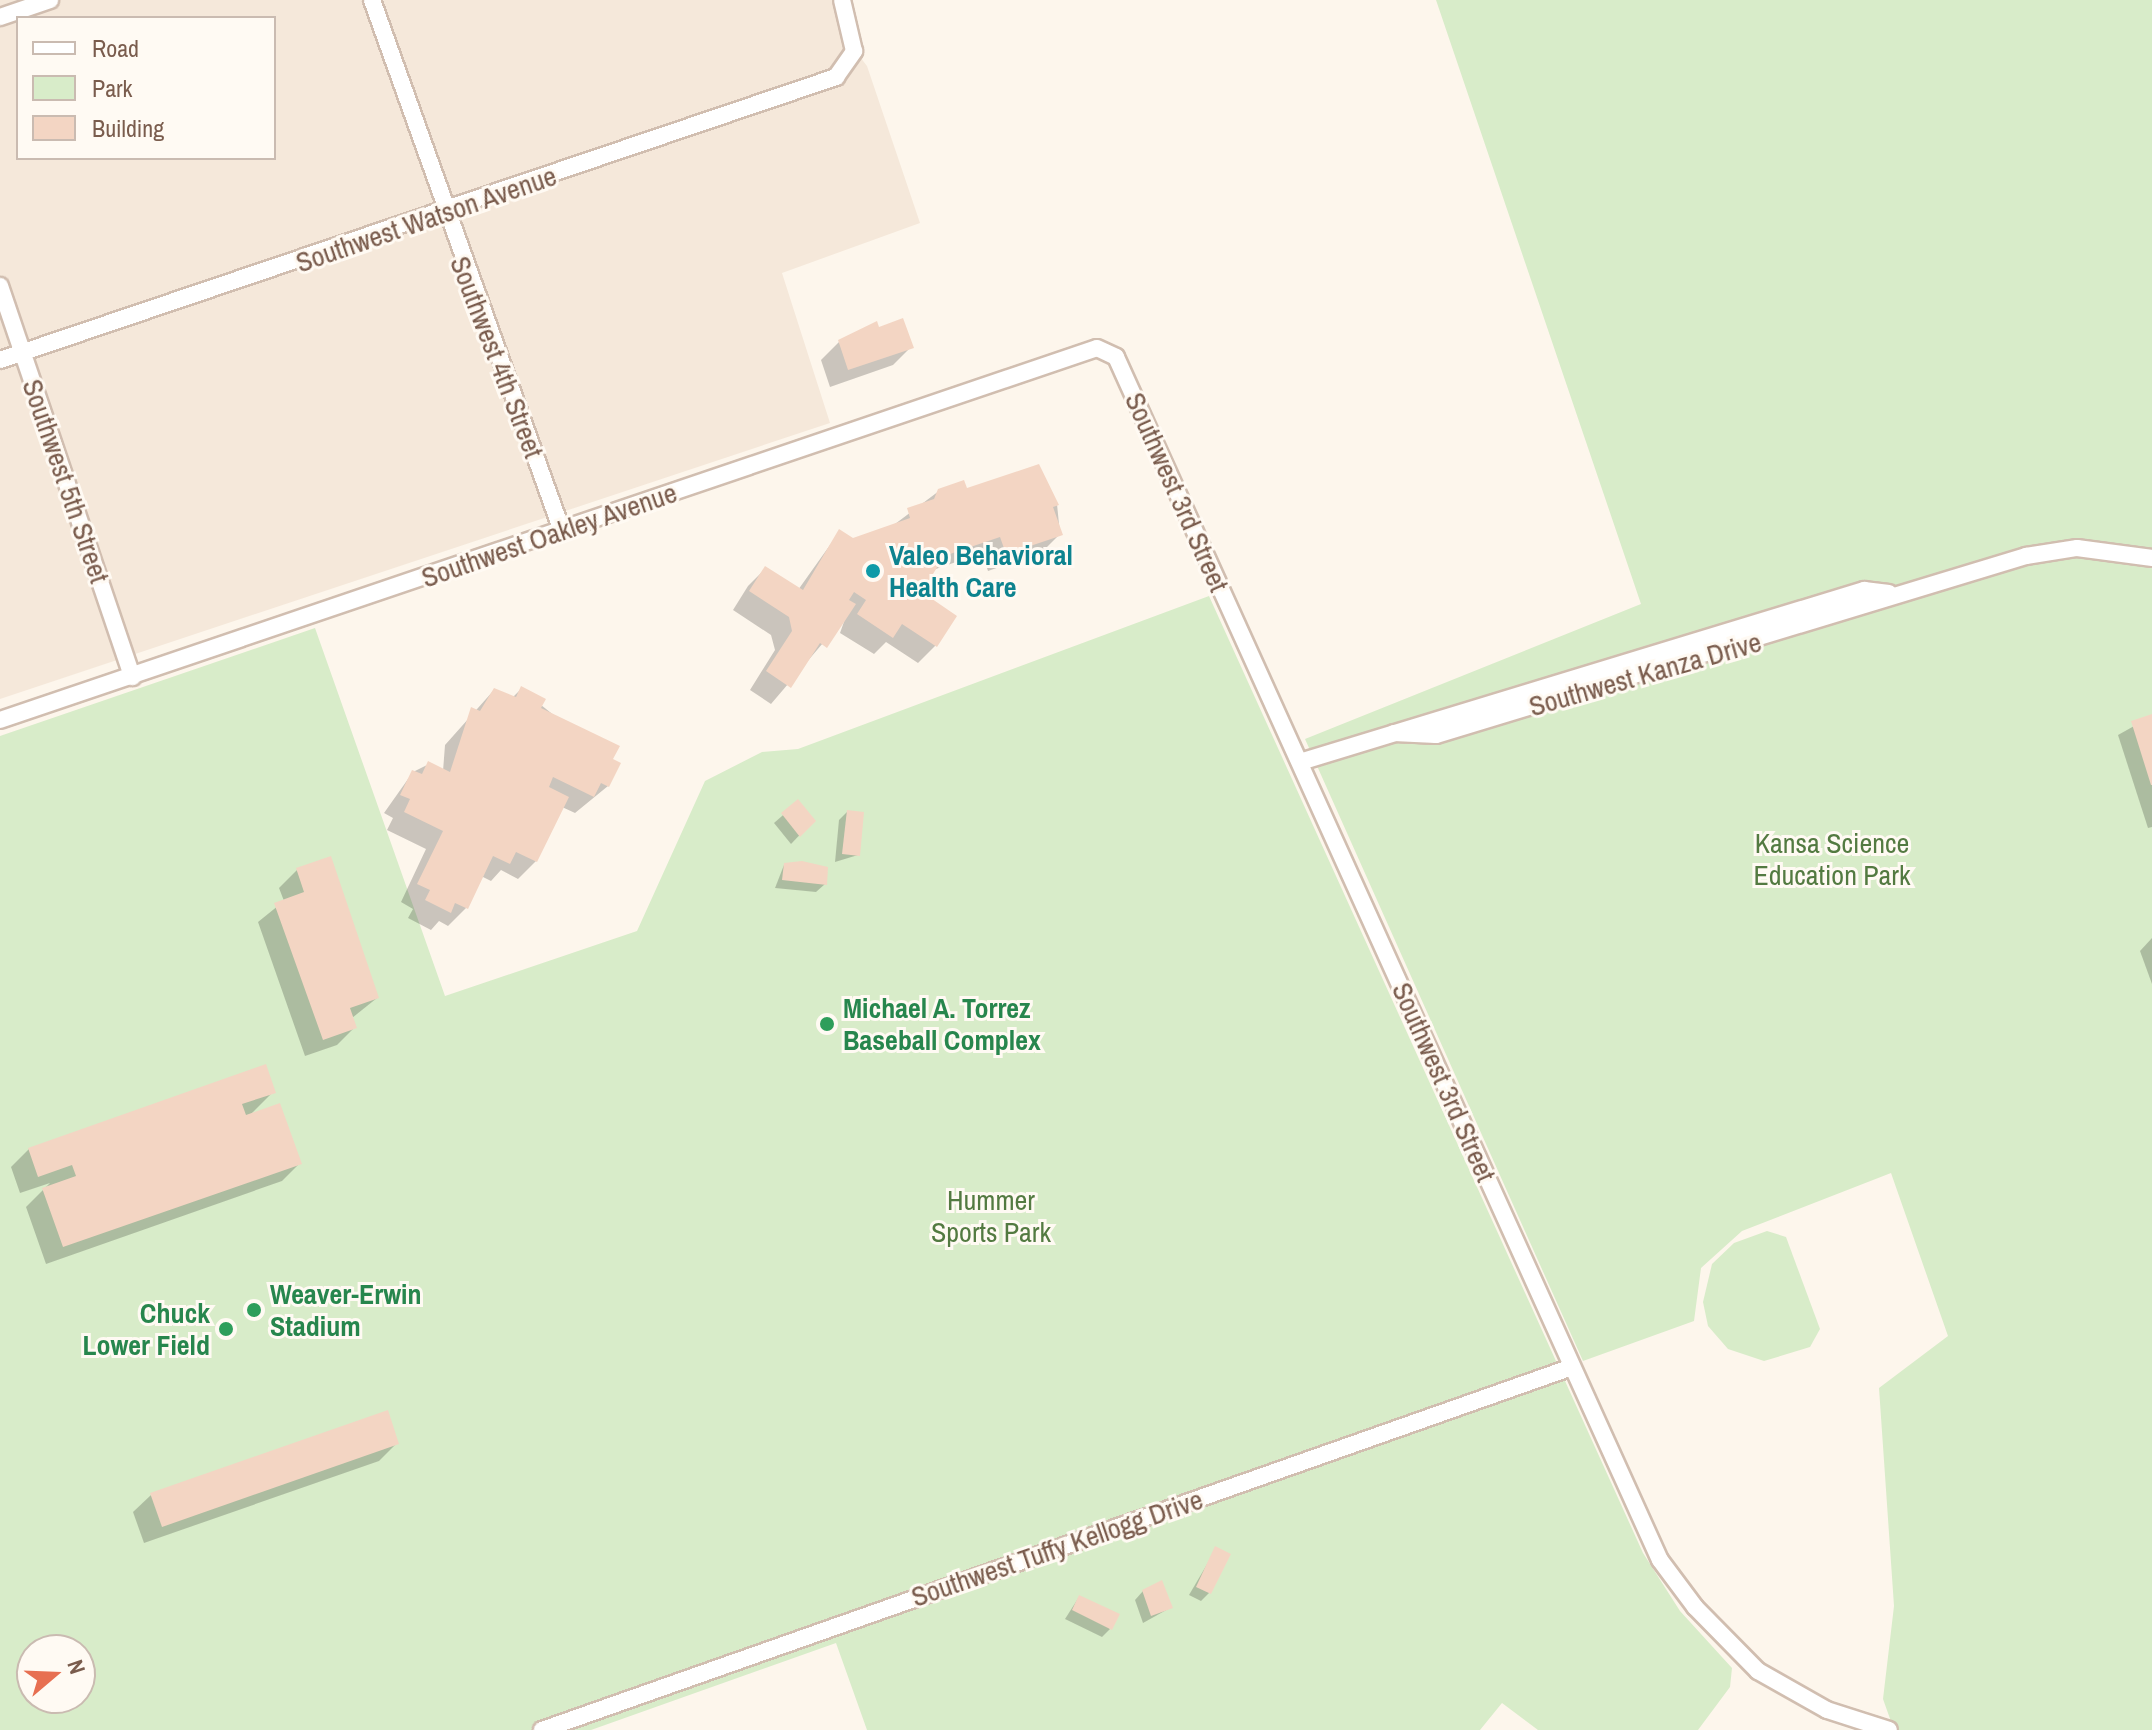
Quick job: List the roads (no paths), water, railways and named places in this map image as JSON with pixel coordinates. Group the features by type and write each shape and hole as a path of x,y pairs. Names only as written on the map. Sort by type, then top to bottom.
{"street":[{"path":"0,17 50,0"},
{"name":"Southwest 4th Street","path":"372,0 444,214 562,531"},
{"name":"Southwest Watson Avenue","path":"0,360 444,214 836,77 848,66 854,43 842,0"},
{"name":"Southwest 5th Street","path":"0,286 132,677"},
{"name":"Southwest Oakley Avenue","path":"0,720 1097,348"},
{"name":"Southwest 3rd Street","path":"1097,348 1116,357 1660,1560 1695,1607 1758,1671 1827,1710 1889,1730"},
{"name":"Southwest Kanza Drive","path":"1300,762 1864,590 1889,593 2077,548 2152,558"},
{"name":"Southwest Tuffy Kellogg Drive","path":"542,1730 1572,1367"}],"place":[{"name":"Valeo Behavioral Health Care","path":"873,571"},
{"name":"Michael A. Torrez Baseball Complex","path":"827,1024"},
{"name":"Weaver-Erwin Stadium","path":"254,1310"},
{"name":"Chuck Lower Field","path":"226,1329"}],"park label":[{"name":"Kansa Science Education Park","path":"1832,859"},
{"name":"Hummer Sports Park","path":"991,1216"}]}
